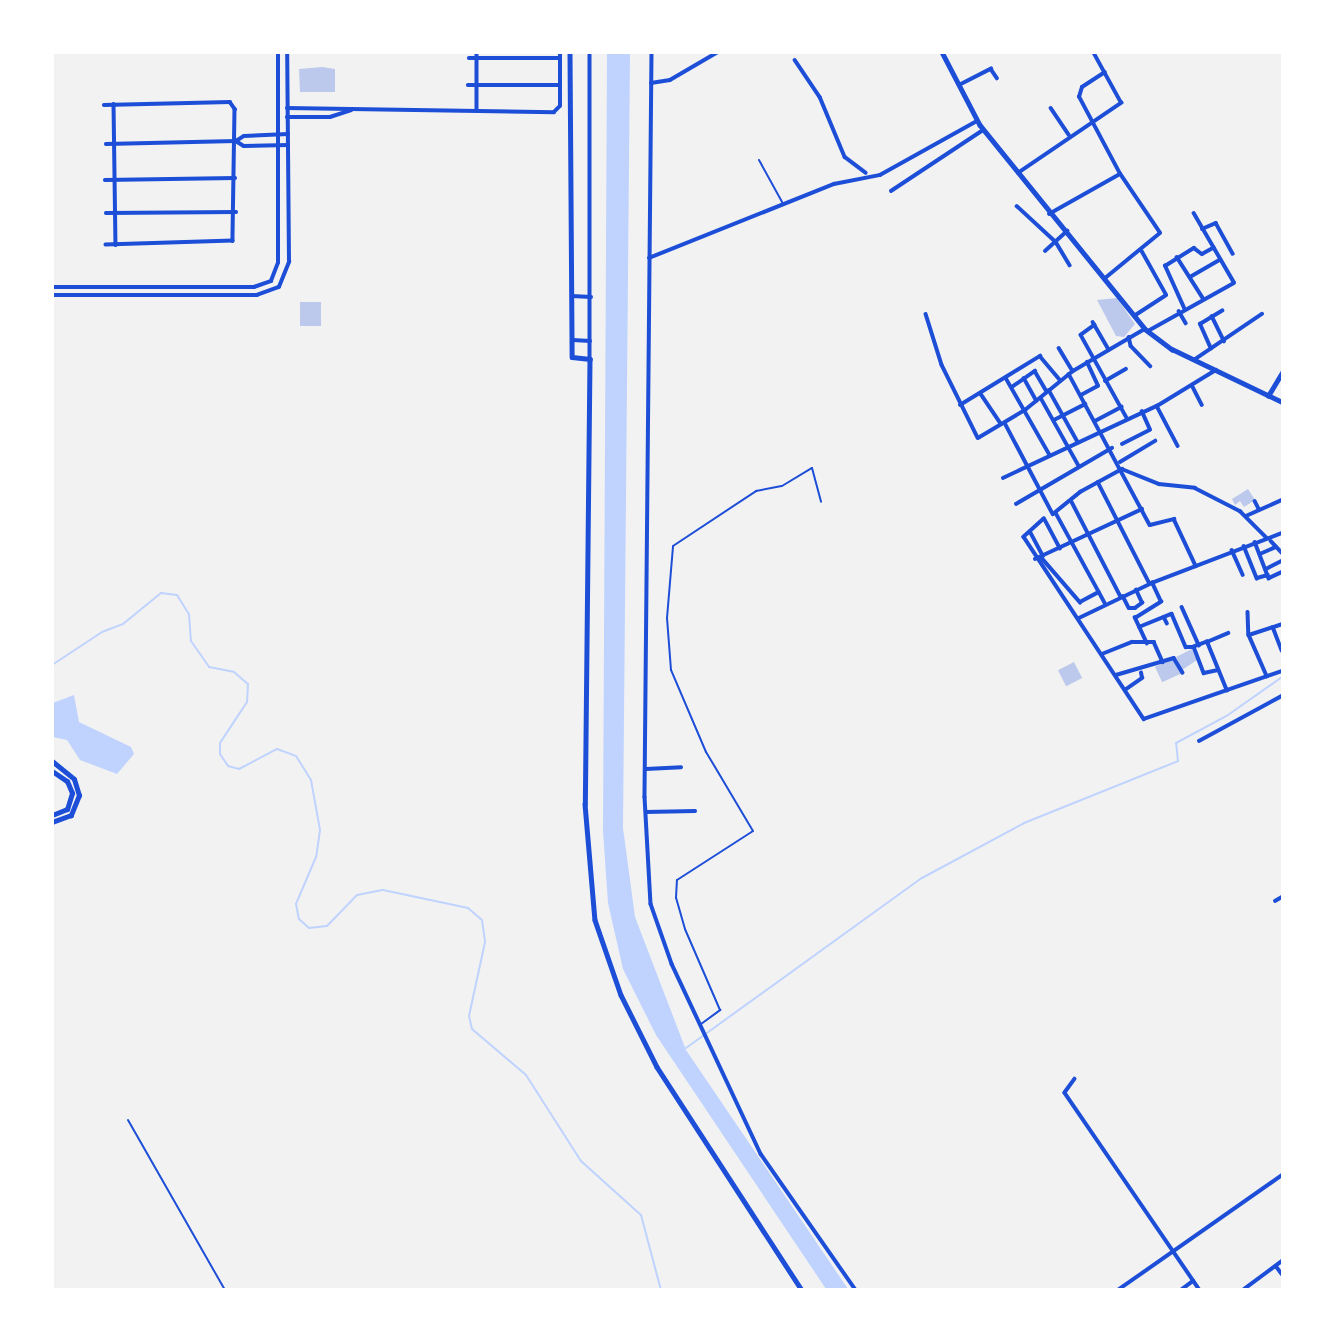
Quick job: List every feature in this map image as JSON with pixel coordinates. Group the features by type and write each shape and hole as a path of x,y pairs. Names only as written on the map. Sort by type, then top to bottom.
{"main road":[{"path":"52,761 74,779 79,795 71,815 52,822"},
{"path":"52,771 67,781 72,793 67,809 52,815"}],"street":[{"path":"52,286 254,288 271,281 278,263 278,52"},
{"path":"52,295 257,295 279,287 289,262 287,52"},
{"path":"570,52 573,359 590,359"},
{"path":"590,52 591,297 585,804 597,930 626,1006 657,1067 802,1290"},
{"path":"652,52 646,812 654,915 761,1154 856,1290"},
{"path":"651,83 670,80 718,52"},
{"path":"942,52 983,130 1146,330 1194,360 1283,402"},
{"path":"1018,173 1121,103 1093,52"},
{"path":"287,108 554,111 559,106 560,55 477,55 469,58"},
{"path":"477,55 477,110"},
{"path":"795,60 820,97 845,157 868,174"},
{"path":"958,85 991,69 997,78"},
{"path":"1104,279 1160,233 1121,174 1079,91 1105,72"},
{"path":"468,85 560,85"},
{"path":"104,104 230,102 236,109 236,236 228,244 106,246"},
{"path":"114,104 116,245"},
{"path":"1051,108 1070,136"},
{"path":"288,117 330,117 354,110"},
{"path":"649,258 868,174 880,175 977,121"},
{"path":"891,191 983,130"},
{"path":"106,144 236,141 244,136 288,134"},
{"path":"236,141 244,146 288,145"},
{"path":"1049,214 1121,174"},
{"path":"105,180 236,178"},
{"path":"1017,206 1056,242 1070,265"},
{"path":"106,214 236,212"},
{"path":"926,314 960,405 978,438 1025,410 1060,380 1090,360 1234,283 1194,214"},
{"path":"1202,229 1216,223 1233,254"},
{"path":"1045,251 1067,231"},
{"path":"1184,308 1165,268 1177,257 1194,248 1202,254 1213,248"},
{"path":"1133,316 1166,295 1141,251"},
{"path":"1177,257 1203,298"},
{"path":"1190,277 1220,260"},
{"path":"95,287 96,295"},
{"path":"572,296 591,297"},
{"path":"1211,349 1200,324 1222,311"},
{"path":"1179,312 1186,323"},
{"path":"1194,360 1262,314"},
{"path":"1212,316 1224,341"},
{"path":"1081,395 1098,386 1080,333 1094,323 1109,350"},
{"path":"1129,337 1150,366"},
{"path":"573,340 590,341"},
{"path":"1059,348 1085,404 1112,448 1152,527 1174,519 1196,566"},
{"path":"960,405 1042,355 1060,380"},
{"path":"1090,360 1127,418"},
{"path":"1105,381 1126,369"},
{"path":"1003,478 1157,406 1193,387 1216,370"},
{"path":"1012,387 1035,371 1078,442"},
{"path":"1268,396 1283,373"},
{"path":"1006,378 1050,455"},
{"path":"1024,379 1054,420 1079,466"},
{"path":"1193,387 1202,405"},
{"path":"981,394 1004,424 1039,491 1074,543 1106,604"},
{"path":"1054,420 1085,404"},
{"path":"1157,406 1178,446"},
{"path":"1095,421 1121,407"},
{"path":"1122,444 1150,430 1142,412"},
{"path":"1119,463 1155,441"},
{"path":"1016,504 1112,448"},
{"path":"1056,513 1098,482 1122,469"},
{"path":"1122,469 1158,484 1195,488 1245,517 1283,553"},
{"path":"1098,482 1161,601 1136,615 1147,644"},
{"path":"1255,500 1259,509"},
{"path":"1245,517 1283,500"},
{"path":"1072,502 1130,609 1142,603 1136,590"},
{"path":"1040,558 1142,509"},
{"path":"1059,549 1044,519 1030,528 1052,584 1079,618 1147,721 1283,671"},
{"path":"1031,533 1024,539 1080,602 1099,592"},
{"path":"1079,618 1151,583 1232,550 1283,533"},
{"path":"1255,542 1268,575"},
{"path":"1244,546 1257,578 1282,573"},
{"path":"1260,554 1276,547"},
{"path":"1232,550 1243,575"},
{"path":"1266,569 1283,561"},
{"path":"1052,584 1061,578"},
{"path":"1182,607 1204,673 1218,670"},
{"path":"1248,612 1249,635 1267,677"},
{"path":"1139,627 1172,614 1186,648 1228,633"},
{"path":"1164,617 1167,623"},
{"path":"1249,635 1283,624"},
{"path":"1273,627 1283,650"},
{"path":"1102,653 1131,642 1155,643 1163,662"},
{"path":"1207,642 1227,691"},
{"path":"1116,675 1175,658 1182,673"},
{"path":"1125,690 1142,678 1141,673"},
{"path":"1199,741 1283,696"},
{"path":"646,769 681,767"},
{"path":"646,812 695,811"},
{"path":"1275,901 1283,897"},
{"path":"1075,1079 1065,1093 1200,1290"},
{"path":"1118,1290 1283,1175"},
{"path":"1243,1290 1283,1261"},
{"path":"1276,1266 1283,1274"},
{"path":"1181,1290 1194,1280"}],"lane":[{"path":"759,160 783,205"},
{"path":"701,1024 720,1010 685,929 676,898 677,880 753,831 706,752 671,670 667,618 673,546 756,491 782,486 809,469 816,471 821,502"},
{"path":"128,1120 225,1290"}],"water":[{"path":"607,53 630,53 623,828 635,917 686,1050 848,1289 826,1289 656,1035 623,969 608,903 603,831"},
{"path":"74,695 79,722 131,747 134,754 117,774 80,760 67,740 53,737 53,703"}],"building":[{"path":"299,69 335,69 335,92 300,92"},
{"path":"1117,298 1135,324 1124,337 1116,336 1097,300"},
{"path":"300,302 321,302 321,326 300,326"},
{"path":"1248,489 1255,500 1244,507 1240,501 1235,505 1232,499"},
{"path":"1192,649 1197,660 1182,670 1176,657"},
{"path":"1174,658 1181,673 1162,682 1155,667"},
{"path":"1074,662 1082,678 1066,686 1058,670"}],"waterway":[{"path":"52,665 102,632 123,624 161,593 177,595 189,614 191,641 209,667 234,672 248,684 247,702 220,743 220,754 228,766 239,769 277,749 296,756 311,780 320,830 316,857 296,904 299,919 309,928 327,926 357,895 383,890 468,908 482,920 485,942 469,1016 472,1029 526,1075 581,1161 641,1215 661,1290"},
{"path":"686,1048 922,878 1024,823 1178,761 1176,743 1228,715 1282,677"}]}
